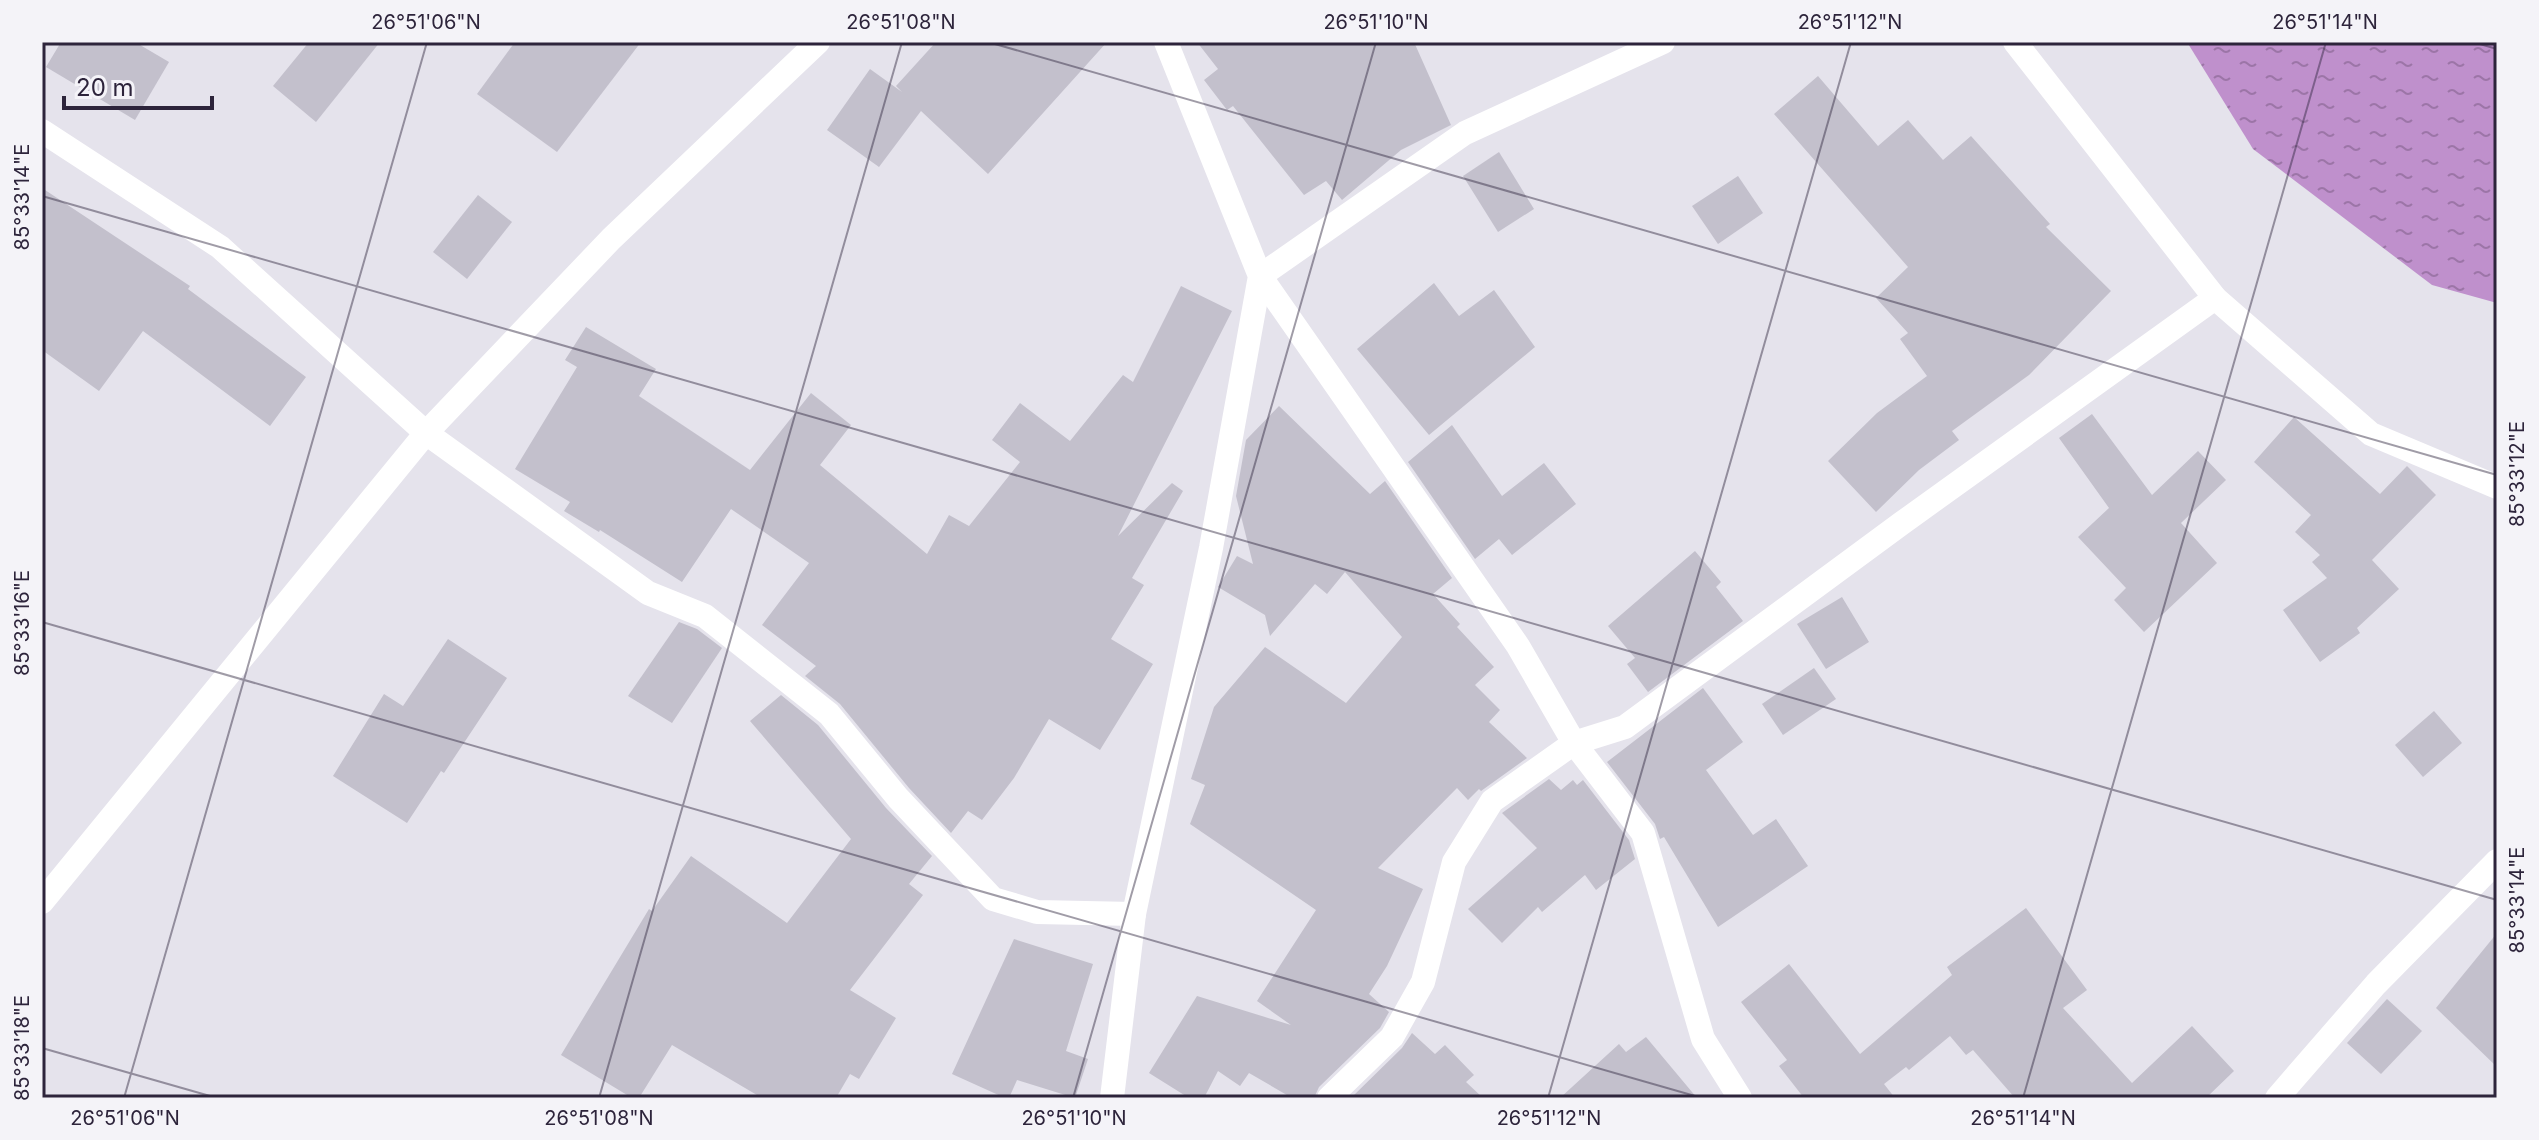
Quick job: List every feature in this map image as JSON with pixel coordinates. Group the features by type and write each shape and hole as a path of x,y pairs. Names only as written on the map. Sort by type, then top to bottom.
{"street":[{"path":"42,902 426,433 611,239 818,42"},
{"path":"1166,42 1260,276 1518,646 1574,743 1643,833 1703,1039 1740,1098"},
{"path":"1112,1098 1134,914 1211,548 1260,276 1465,133 1663,42"},
{"path":"2015,42 2215,298 2371,434 2497,487"},
{"path":"42,131 220,247 426,433 648,593 705,616 829,714 898,798 993,899 1037,912 1134,914"},
{"path":"1329,1098 1392,1037 1423,982 1454,862 1492,801 1574,743 1625,727 2215,298"},
{"path":"2277,1098 2376,984 2497,861"}],"water":[{"path":"2187,42 2497,42 2497,303 2432,285 2253,149"}],"building":[{"path":"61,42 135,42 169,62 135,120 46,67"},
{"path":"309,42 380,42 316,122 273,86"},
{"path":"515,42 641,42 557,152 477,94"},
{"path":"936,42 1107,42 988,174 921,111 879,167 827,130 870,69 902,92 896,86"},
{"path":"1197,42 1414,42 1451,125 1401,150 1342,200 1326,181 1304,195 1233,106 1227,110 1204,80 1218,69"},
{"path":"1818,76 1878,146 1908,120 1943,160 1971,136 2050,224 2046,227 2111,291 2029,375 1952,431 1959,440 1919,470 1876,512 1828,461 1877,413 1927,376 1900,339 1908,333 1876,298 1908,267 1774,114"},
{"path":"1499,152 1534,209 1498,232 1463,176"},
{"path":"1738,176 1763,213 1718,244 1692,206"},
{"path":"42,188 190,286 188,289 306,377 270,426 143,331 99,391 42,350"},
{"path":"478,195 512,222 467,279 433,252"},
{"path":"1434,283 1459,316 1494,290 1535,347 1429,435 1357,349"},
{"path":"1181,286 1232,311 1118,536 1172,483 1183,491 1132,578 1144,585 1111,639 1153,664 1100,750 1049,719 1014,778 982,820 968,811 951,833 909,788 840,704 805,676 816,666 762,625 809,563 731,509 682,582 564,511 570,502 515,469 577,367 565,360 586,327 656,369 639,396 750,470 811,393 851,425 820,465 927,554 949,515 969,526 1020,462 992,440 1020,403 1070,441 1123,375 1133,382"},
{"path":"1279,406 1370,494 1385,481 1452,578 1433,594 1460,624 1457,627 1494,667 1475,685 1500,710 1489,722 1527,758 1481,791 1479,789 1468,800 1457,788 1378,868 1423,889 1387,966 1369,994 1389,1012 1380,1028 1319,1087 1314,1098 1292,1098 1249,1073 1240,1086 1218,1071 1204,1098 1189,1098 1149,1073 1197,996 1291,1025 1257,1001 1316,910 1190,824 1205,785 1191,779 1214,707 1265,647 1346,703 1402,637 1345,572 1327,594 1315,584 1270,636 1265,615 1218,587 1237,556 1253,564 1236,496 1246,440"},
{"path":"2092,414 2152,495 2198,451 2226,480 2181,523 2217,563 2144,632 2114,600 2126,588 2078,537 2109,508 2059,438"},
{"path":"2294,417 2380,494 2407,466 2436,495 2372,560 2399,589 2357,628 2360,633 2320,662 2283,610 2327,578 2312,562 2320,555 2295,532 2311,515 2254,462"},
{"path":"1452,425 1502,496 1544,463 1576,504 1512,555 1499,539 1475,559 1408,462"},
{"path":"1695,551 1721,582 1716,587 1743,621 1648,692 1627,664 1635,658 1608,626"},
{"path":"1842,597 1869,642 1826,669 1797,624"},
{"path":"679,622 697,629 722,648 672,723 628,696"},
{"path":"448,639 507,678 407,823 333,776 384,694 403,706"},
{"path":"1814,668 1836,699 1783,735 1762,704"},
{"path":"1703,688 1743,742 1706,770 1753,835 1776,819 1808,866 1718,927 1664,837 1660,839 1655,824 1607,762"},
{"path":"781,695 818,725 886,808 932,856 909,884 923,895 850,990 896,1018 859,1079 850,1074 836,1098 762,1098 672,1045 639,1098 632,1098 561,1055 649,909 652,911 691,856 787,923 851,839 750,721"},
{"path":"2434,711 2462,743 2423,777 2395,745"},
{"path":"1549,779 1561,790 1573,780 1577,785 1583,780 1629,840 1635,859 1596,890 1585,875 1542,912 1538,907 1502,943 1468,909 1537,848 1502,813"},
{"path":"2026,908 2087,990 2063,1008 2132,1083 2192,1026 2234,1071 2206,1098 2015,1098 1973,1050 1966,1055 1950,1036 1909,1070 1906,1067 1884,1084 1895,1098 1804,1098 1779,1066 1787,1060 1741,1002 1789,964 1860,1054 1952,975 1947,967"},
{"path":"2497,933 2497,1067 2436,1008"},
{"path":"1014,939 1093,964 1066,1051 1088,1059 1075,1098 1017,1080 1009,1098 1005,1098 952,1074"},
{"path":"2387,999 2422,1031 2381,1074 2347,1043"},
{"path":"1412,1033 1435,1054 1445,1045 1474,1075 1466,1082 1483,1098 1351,1098 1402,1048"},
{"path":"1646,1037 1697,1098 1560,1098 1619,1044 1626,1052"}]}
